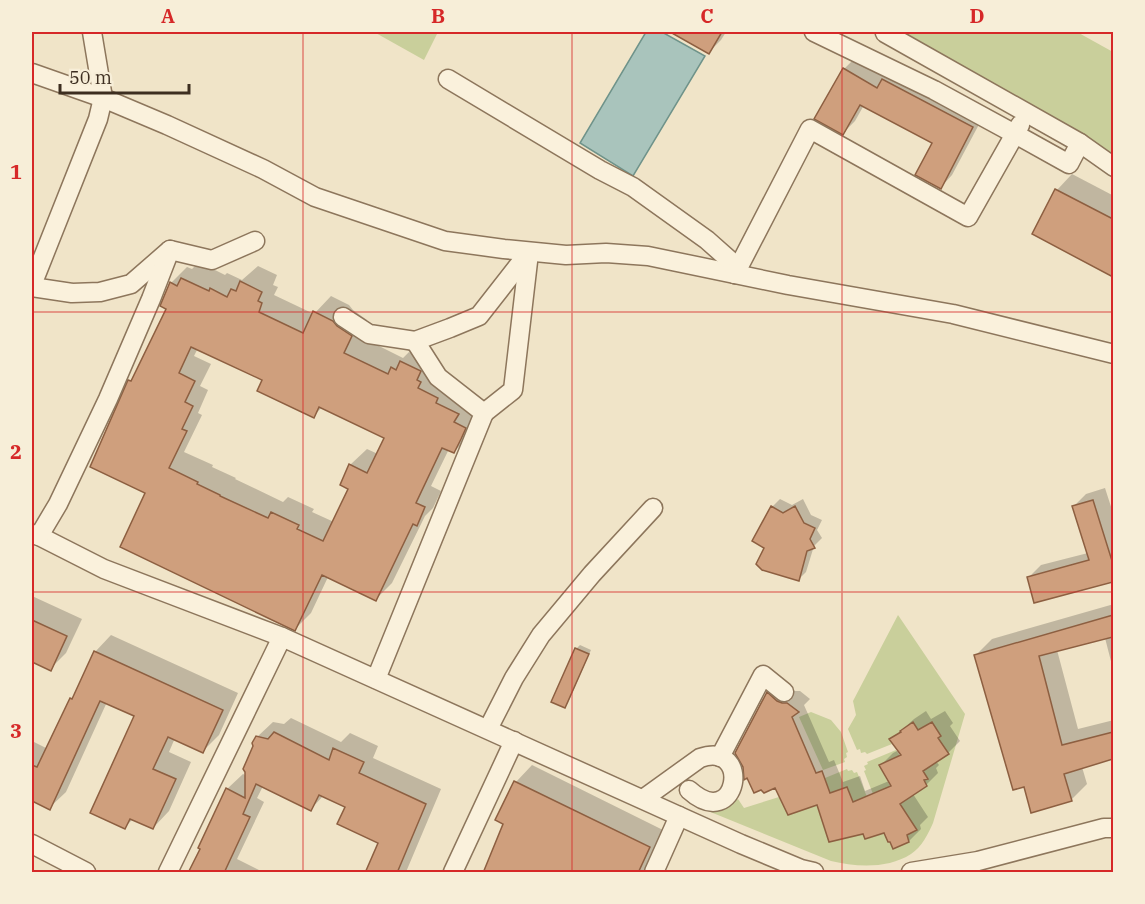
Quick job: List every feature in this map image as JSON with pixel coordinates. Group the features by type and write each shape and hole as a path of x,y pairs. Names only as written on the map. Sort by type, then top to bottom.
{"street":[{"path":"92,32 103,98 99,119 32,286 72,293 100,292 131,284 170,250"},
{"path":"814,32 934,90 1070,164 1080,143"},
{"path":"885,33 1080,143 1113,166"},
{"path":"934,90 947,68"},
{"path":"32,73 103,98 167,125 263,169 315,197 445,241 566,255 606,253 648,256 788,285 953,314 1113,354"},
{"path":"448,79 657,203 707,240 734,264 727,272"},
{"path":"727,272 810,129 968,218 1027,113"},
{"path":"170,250 212,260 255,241"},
{"path":"170,250 108,399 58,504 35,535 104,569 282,637 683,818 814,873"},
{"path":"342,317 369,334 415,341 479,316 529,252"},
{"path":"376,679 484,413 513,390 529,252"},
{"path":"415,341 438,377 484,413"},
{"path":"488,729 514,678 541,635 592,574 653,508"},
{"path":"168,873 282,637"},
{"path":"720,757 763,675 784,692"},
{"path":"453,873 514,741"},
{"path":"643,800 700,758 707,756 726,760 734,775 729,794 723,799 707,802 694,794 654,873"},
{"path":"911,873 980,867 1104,828 1112,834"},
{"path":"32,844 86,873"}],"green space":[{"path":"374,32 438,32 424,60"},
{"path":"883,32 1077,32 1113,52 1113,162"},
{"path":"898,615 965,714 933,823 918,848 902,859 882,864 841,863 708,811 738,799 744,808 779,797 788,814 817,805 829,842 863,834 866,839 885,833 893,848 909,842 907,835 917,830 906,813 881,799 910,797 927,786 924,780 928,779 922,770 948,754 930,743 941,736 932,722 918,730 913,723 900,730 901,732 890,740 892,744 867,754 861,753 860,749 857,750 848,729 856,715 853,701"},
{"path":"811,712 831,720 841,732 848,752 844,759 845,762 823,770 799,717"},
{"path":"896,750 900,756 879,765 891,788 873,794 864,766 868,764 867,762"},
{"path":"847,769 854,773 857,772 867,797 853,802 847,787 830,793 825,778"}],"water":[{"path":"646,32 662,32 705,56 633,176 580,143"}],"building":[{"path":"670,32 722,32 709,54"},
{"path":"843,68 877,88 882,79 973,127 941,189 915,175 932,143 860,105 843,135 814,119"},
{"path":"1055,189 1113,219 1113,277 1032,234"},
{"path":"181,278 209,291 210,288 227,297 231,289 236,291 240,281 262,292 258,301 262,303 259,312 303,333 313,311 333,321 352,336 344,353 388,374 391,367 396,370 400,361 421,371 417,380 421,382 418,388 438,398 436,403 459,414 454,422 466,428 454,453 442,448 416,503 425,507 417,526 413,524 376,601 322,575 295,631 120,547 145,493 90,467 128,380 131,381 166,309 160,306 170,282 177,286","holes":["191,347 262,380 257,391 314,418 319,407 384,438 367,473 349,464 340,485 348,489 323,541 297,529 299,525 271,512 268,518 220,496 169,468 187,431 182,429 193,406 185,402 195,381 179,373"]},
{"path":"1093,500 1113,564 1113,582 1034,603 1027,577 1089,560 1072,506"},
{"path":"771,506 783,513 795,506 804,523 815,528 810,539 815,548 807,551 799,581 762,570 756,564 764,548 752,541"},
{"path":"1113,615 1113,637 1039,656 1062,745 1113,732 1113,759 1064,774 1072,801 1031,813 1024,787 1013,790 974,655"},
{"path":"32,620 67,636 51,671 32,662"},
{"path":"575,648 589,654 565,708 551,702"},
{"path":"94,651 223,710 203,753 168,737 153,769 176,779 153,829 130,819 125,829 90,813 134,716 100,701 50,810 32,801 32,765 37,767"},
{"path":"767,692 777,701 787,703 799,712 792,717 816,773 822,771 830,793 847,787 853,802 891,786 879,765 901,755 889,739 913,722 918,730 932,722 941,736 938,738 949,754 923,771 928,779 924,780 927,786 900,804 917,830 907,835 909,842 893,849 884,833 865,839 863,834 829,842 817,805 788,815 775,788 764,793 761,790 754,793 747,778 744,780 743,767 735,753"},
{"path":"274,732 329,760 333,748 364,762 359,773 426,804 397,873 365,873 378,843 337,824 345,807 319,795 311,811 256,784 243,814 250,817 224,873 188,873 226,788 245,798 243,769 256,736 268,739"},
{"path":"514,781 650,847 638,873 483,873 503,824 495,820"}]}
